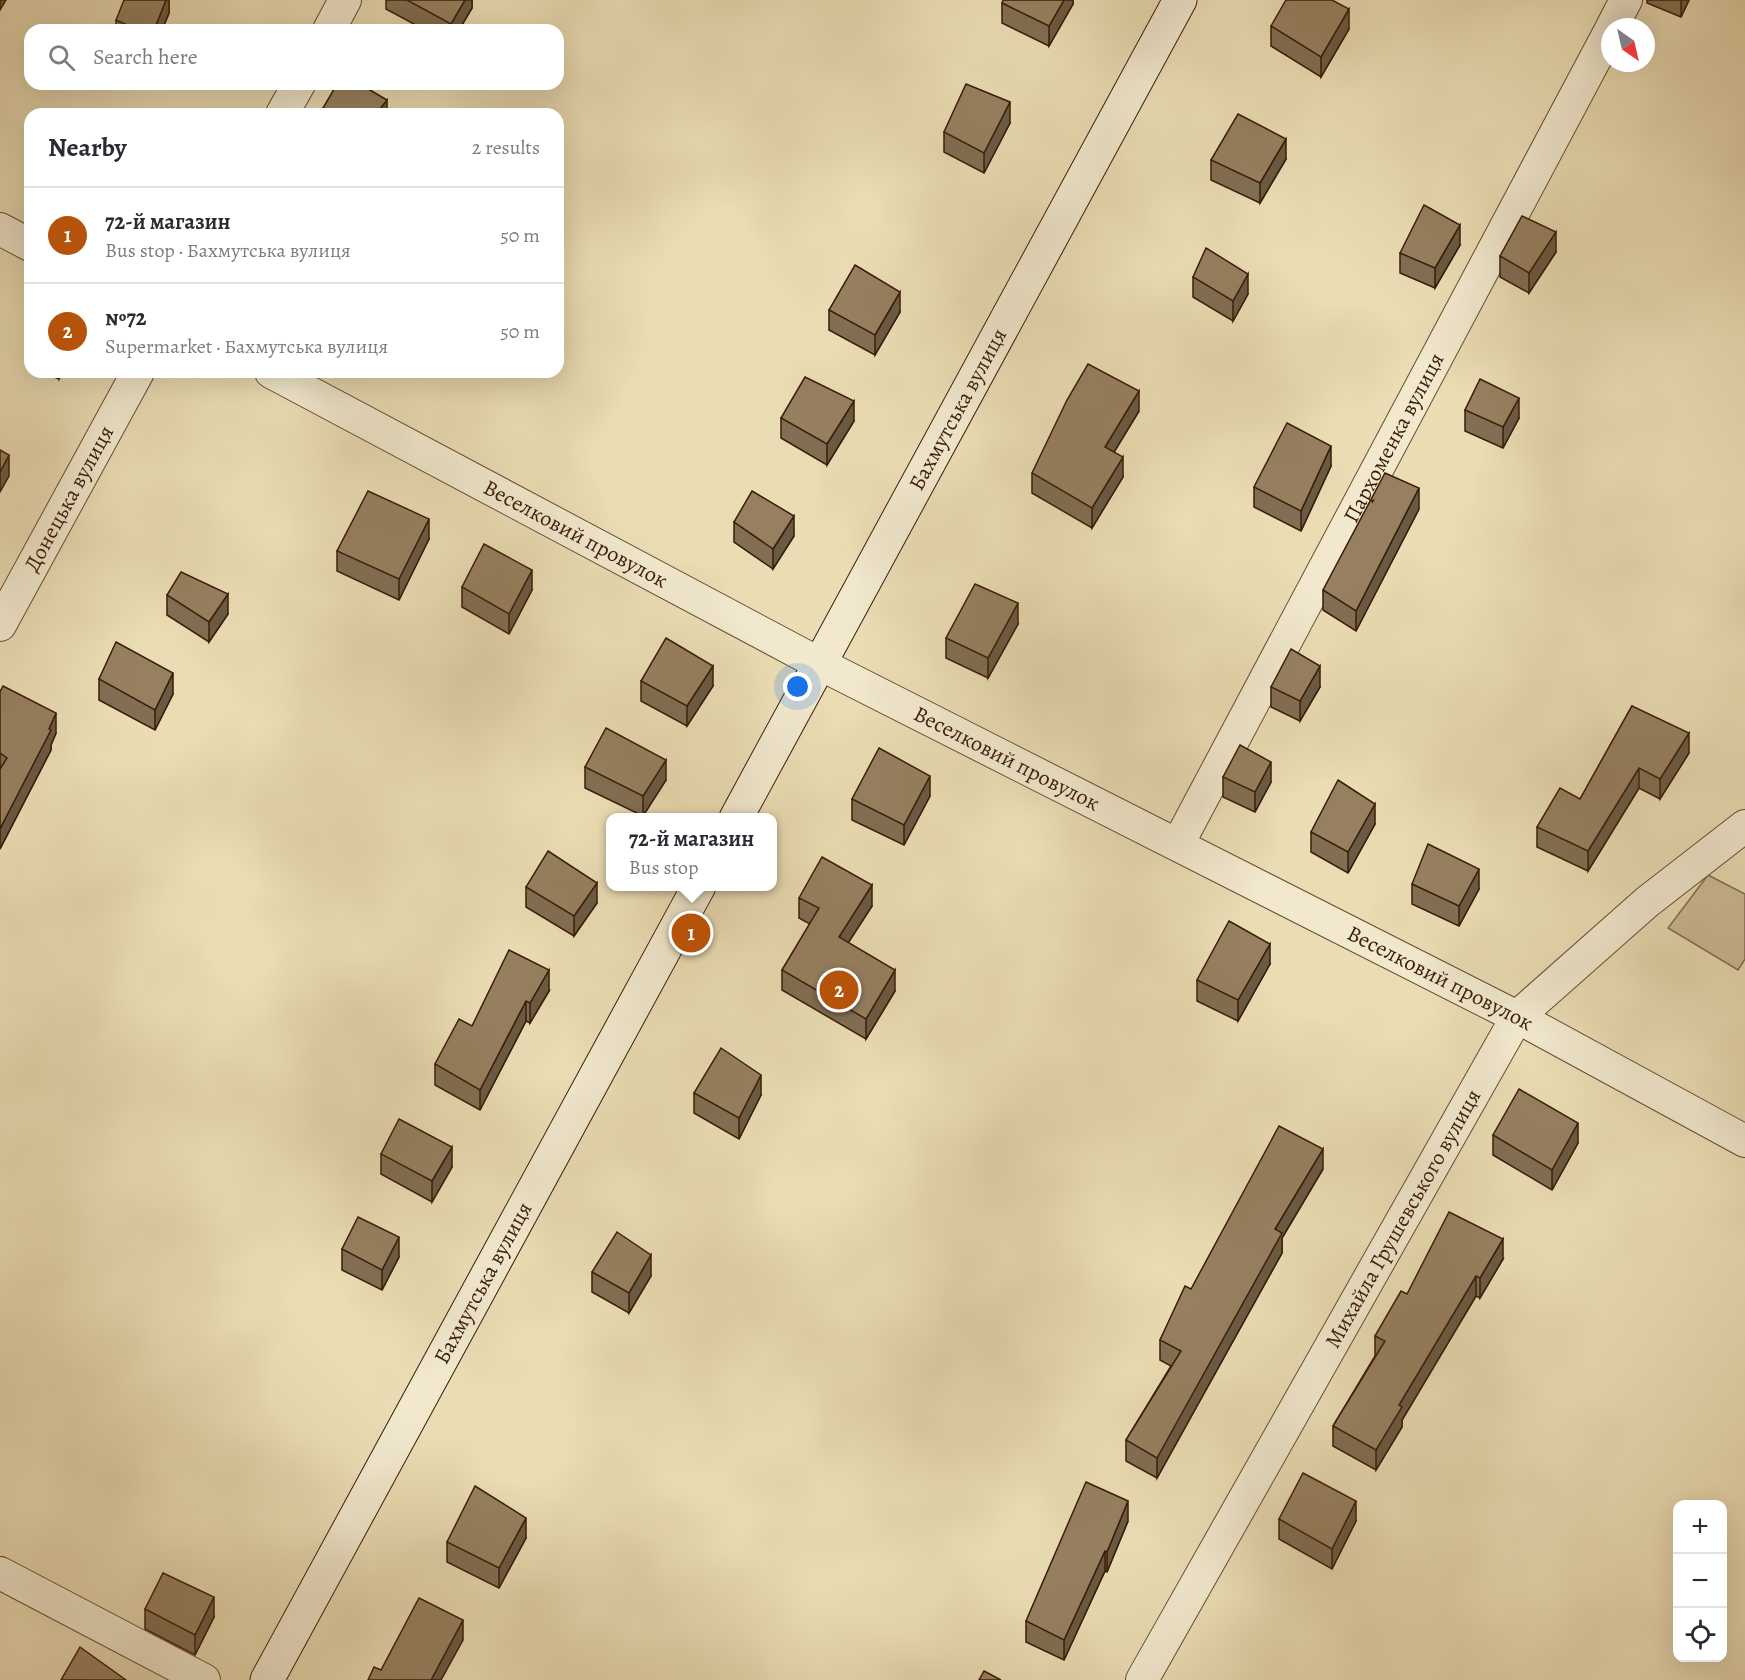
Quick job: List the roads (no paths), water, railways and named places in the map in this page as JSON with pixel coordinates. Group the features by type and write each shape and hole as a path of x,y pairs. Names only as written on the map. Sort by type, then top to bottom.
{"street":[{"path":"332,24 345,0"},
{"name":"Бахмутська вулиця","path":"739,813 1180,0"},
{"name":"Пархоменка вулиця","path":"1617,18 1626,0"},
{"name":"Пархоменка вулиця","path":"1178,844 1601,48"},
{"path":"285,108 295,90"},
{"path":"0,229 24,242"},
{"name":"Донецька вулиця","path":"0,625 135,378"},
{"name":"Веселковий провулок","path":"282,378 820,664 1517,1017 1745,1141"},
{"name":"Михайла Грушевського вулиця","path":"1142,1680 1517,1017 1647,902 1745,826"},
{"name":"Бахмутська вулиця","path":"267,1680 696,891"},
{"path":"0,1573 204,1680"}],"place":[{"name":"72-й магазин","path":"691,933"},
{"name":"№72","path":"839,990"}]}
